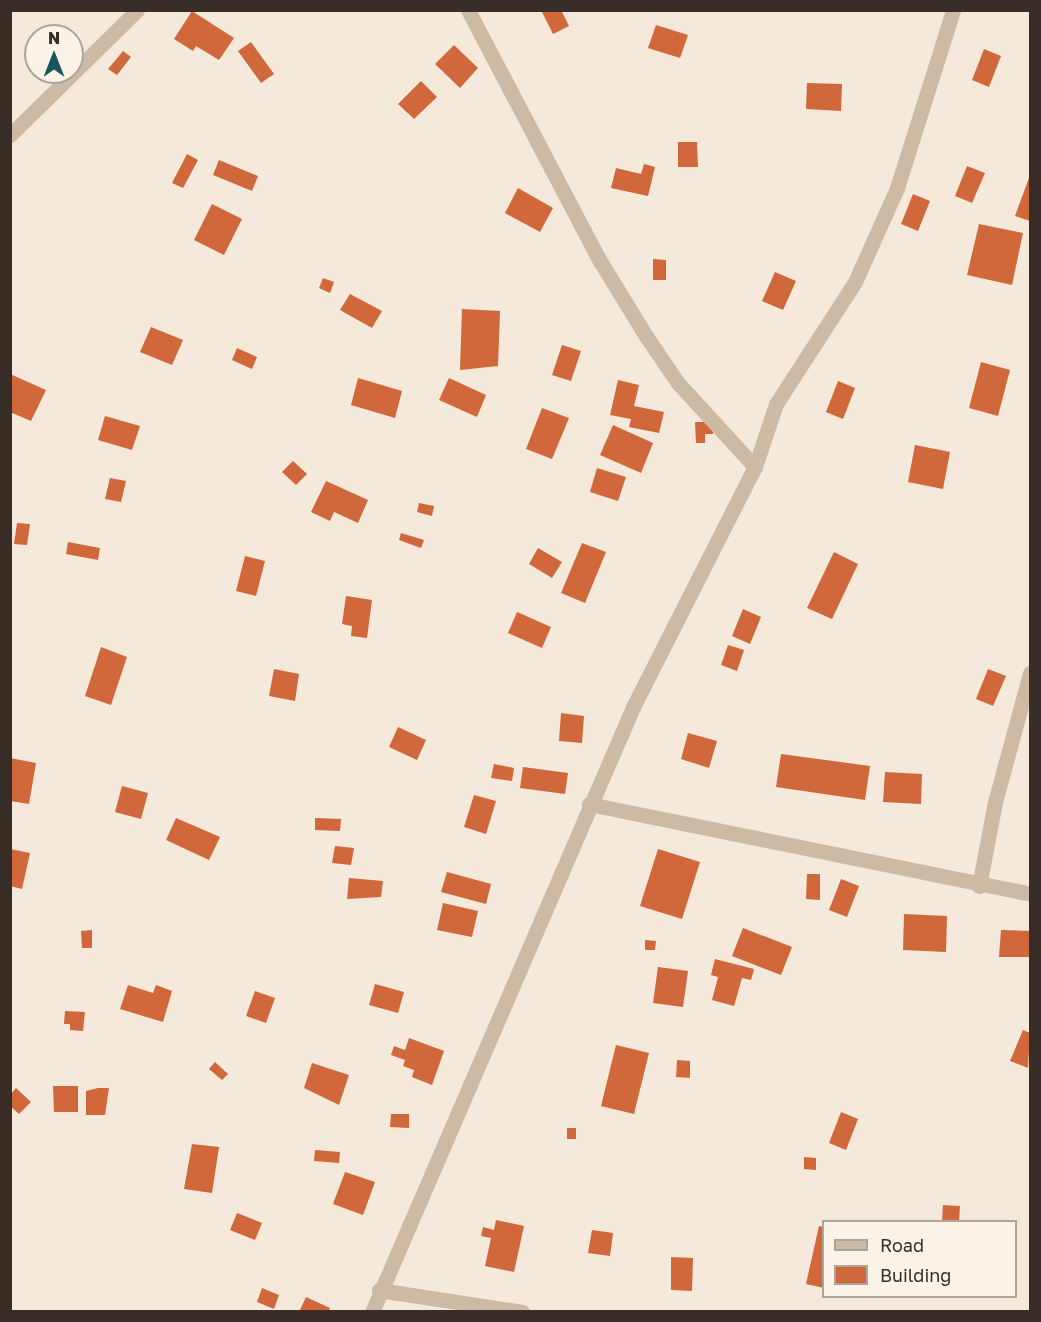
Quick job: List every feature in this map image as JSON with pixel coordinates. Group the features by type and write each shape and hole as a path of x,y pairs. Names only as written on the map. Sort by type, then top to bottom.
{"street":[{"path":"10,135 137,10"},
{"path":"468,10 600,261 646,336 678,383 755,468"},
{"path":"372,1311 379,1290 589,804 633,707 755,468 776,404 855,282 892,198 953,10"},
{"path":"979,886 995,802 1030,673"},
{"path":"589,804 979,886 1030,894"},
{"path":"379,1290 522,1311"}],"building":[{"path":"541,10 561,10 569,26 553,34"},
{"path":"192,11 234,38 219,60 196,46 193,51 174,39"},
{"path":"656,25 688,35 680,58 648,48"},
{"path":"251,42 274,74 261,83 238,51"},
{"path":"454,45 478,68 460,88 435,64"},
{"path":"984,49 1001,56 989,87 972,80"},
{"path":"123,51 131,57 117,75 108,69"},
{"path":"421,81 437,97 414,119 398,104"},
{"path":"807,83 842,84 841,111 806,109"},
{"path":"678,142 697,142 698,167 678,167"},
{"path":"187,154 198,160 183,188 172,183"},
{"path":"219,160 258,176 252,191 213,175"},
{"path":"644,164 655,167 648,196 611,188 616,168 641,174"},
{"path":"967,166 985,173 972,203 955,196"},
{"path":"1030,175 1030,221 1015,216"},
{"path":"518,188 553,208 540,232 505,213"},
{"path":"913,194 930,201 918,231 901,224"},
{"path":"212,204 242,219 224,255 194,240"},
{"path":"979,224 1023,233 1012,285 967,275"},
{"path":"653,259 666,260 666,280 653,280"},
{"path":"775,272 796,281 783,310 762,301"},
{"path":"323,278 334,282 330,293 319,288"},
{"path":"350,294 382,311 372,328 340,310"},
{"path":"462,309 500,311 498,366 460,370"},
{"path":"151,327 183,340 172,365 140,352"},
{"path":"562,345 581,351 571,381 552,375"},
{"path":"237,348 257,357 252,369 232,360"},
{"path":"981,362 1010,370 998,416 969,408"},
{"path":"10,374 46,390 31,421 10,412"},
{"path":"358,378 402,391 395,418 351,405"},
{"path":"449,378 486,395 477,417 439,400"},
{"path":"618,380 639,385 634,406 664,412 659,433 629,427 631,419 610,415"},
{"path":"838,381 855,388 843,419 826,412"},
{"path":"542,408 569,418 552,459 526,449"},
{"path":"105,416 140,426 132,450 98,440"},
{"path":"695,422 713,422 713,434 705,434 705,443 696,443"},
{"path":"613,425 653,443 641,473 600,455"},
{"path":"915,445 950,452 943,489 908,482"},
{"path":"293,461 307,474 296,485 282,472"},
{"path":"597,468 626,477 618,501 590,492"},
{"path":"110,478 126,481 121,502 105,499"},
{"path":"326,481 368,500 358,523 334,512 330,521 311,512"},
{"path":"419,503 434,506 432,516 417,512"},
{"path":"17,523 30,524 27,545 14,544"},
{"path":"401,533 424,540 421,548 399,540"},
{"path":"68,542 100,548 98,560 66,554"},
{"path":"582,543 606,552 585,603 561,593"},
{"path":"538,548 562,562 552,578 529,564"},
{"path":"834,552 858,564 832,619 807,608"},
{"path":"245,556 265,561 256,596 236,591"},
{"path":"346,596 372,600 367,638 351,636 352,626 342,624"},
{"path":"743,609 761,617 750,644 732,636"},
{"path":"517,612 551,627 542,648 508,633"},
{"path":"728,645 744,650 737,671 721,665"},
{"path":"101,647 127,657 111,705 85,696"},
{"path":"274,669 299,674 295,701 269,696"},
{"path":"988,669 1006,676 993,706 976,699"},
{"path":"561,713 584,716 582,743 559,741"},
{"path":"398,727 426,740 417,760 389,747"},
{"path":"688,733 717,741 709,768 681,759"},
{"path":"781,754 870,766 865,800 776,787"},
{"path":"10,758 36,763 29,804 10,801"},
{"path":"494,764 514,768 512,781 491,778"},
{"path":"523,767 568,773 565,794 520,788"},
{"path":"885,772 922,774 921,804 883,802"},
{"path":"122,786 148,793 141,819 115,812"},
{"path":"474,795 496,801 486,834 464,827"},
{"path":"176,818 220,837 209,860 166,840"},
{"path":"315,818 341,819 340,831 315,830"},
{"path":"335,846 354,848 351,865 332,863"},
{"path":"10,849 30,853 22,889 10,886"},
{"path":"658,849 700,862 682,919 640,906"},
{"path":"447,872 491,884 486,904 441,892"},
{"path":"807,874 820,874 820,900 806,899"},
{"path":"349,878 383,881 381,897 347,899"},
{"path":"841,879 859,886 847,917 829,910"},
{"path":"443,903 478,911 472,937 437,930"},
{"path":"904,914 947,916 946,952 903,950"},
{"path":"743,928 792,947 781,975 732,956"},
{"path":"92,930 92,948 82,948 81,931"},
{"path":"1001,930 1030,931 1030,957 999,957"},
{"path":"645,940 656,941 655,950 645,950"},
{"path":"715,959 754,969 751,980 742,978 734,1006 712,1000 718,977 711,975"},
{"path":"658,967 688,971 683,1007 653,1003"},
{"path":"375,984 404,992 398,1013 369,1005"},
{"path":"128,985 153,993 156,985 172,991 163,1022 120,1009"},
{"path":"255,991 275,998 266,1023 246,1016"},
{"path":"65,1011 85,1012 83,1031 70,1030 70,1024 64,1024"},
{"path":"1023,1030 1030,1033 1028,1068 1010,1061"},
{"path":"409,1038 444,1051 432,1085 412,1077 414,1070 403,1066 405,1060 391,1055 394,1046 405,1050"},
{"path":"616,1045 649,1053 634,1114 601,1106"},
{"path":"677,1060 690,1061 690,1078 676,1077"},
{"path":"215,1062 228,1074 222,1080 209,1069"},
{"path":"312,1063 349,1075 339,1105 304,1088"},
{"path":"53,1086 78,1086 78,1112 54,1112"},
{"path":"16,1088 31,1102 19,1114 10,1106 10,1095"},
{"path":"109,1088 105,1115 86,1115 86,1091"},
{"path":"841,1112 858,1119 846,1150 829,1143"},
{"path":"391,1114 409,1114 409,1128 390,1127"},
{"path":"567,1128 576,1128 576,1139 567,1139"},
{"path":"192,1144 219,1147 212,1193 184,1189"},
{"path":"315,1150 340,1152 339,1163 314,1161"},
{"path":"804,1157 816,1158 816,1170 804,1169"},
{"path":"345,1172 375,1182 363,1215 333,1204"},
{"path":"943,1205 960,1206 959,1220 942,1220"},
{"path":"237,1213 262,1223 255,1240 230,1230"},
{"path":"496,1220 524,1226 514,1272 485,1266 491,1238 481,1236 483,1227 494,1230"},
{"path":"819,1226 822,1227 822,1288 806,1284"},
{"path":"592,1230 613,1233 610,1256 588,1253"},
{"path":"671,1257 693,1258 692,1291 671,1290"},
{"path":"262,1288 279,1295 274,1309 257,1302"},
{"path":"306,1297 330,1308 328,1312 299,1312"}]}
